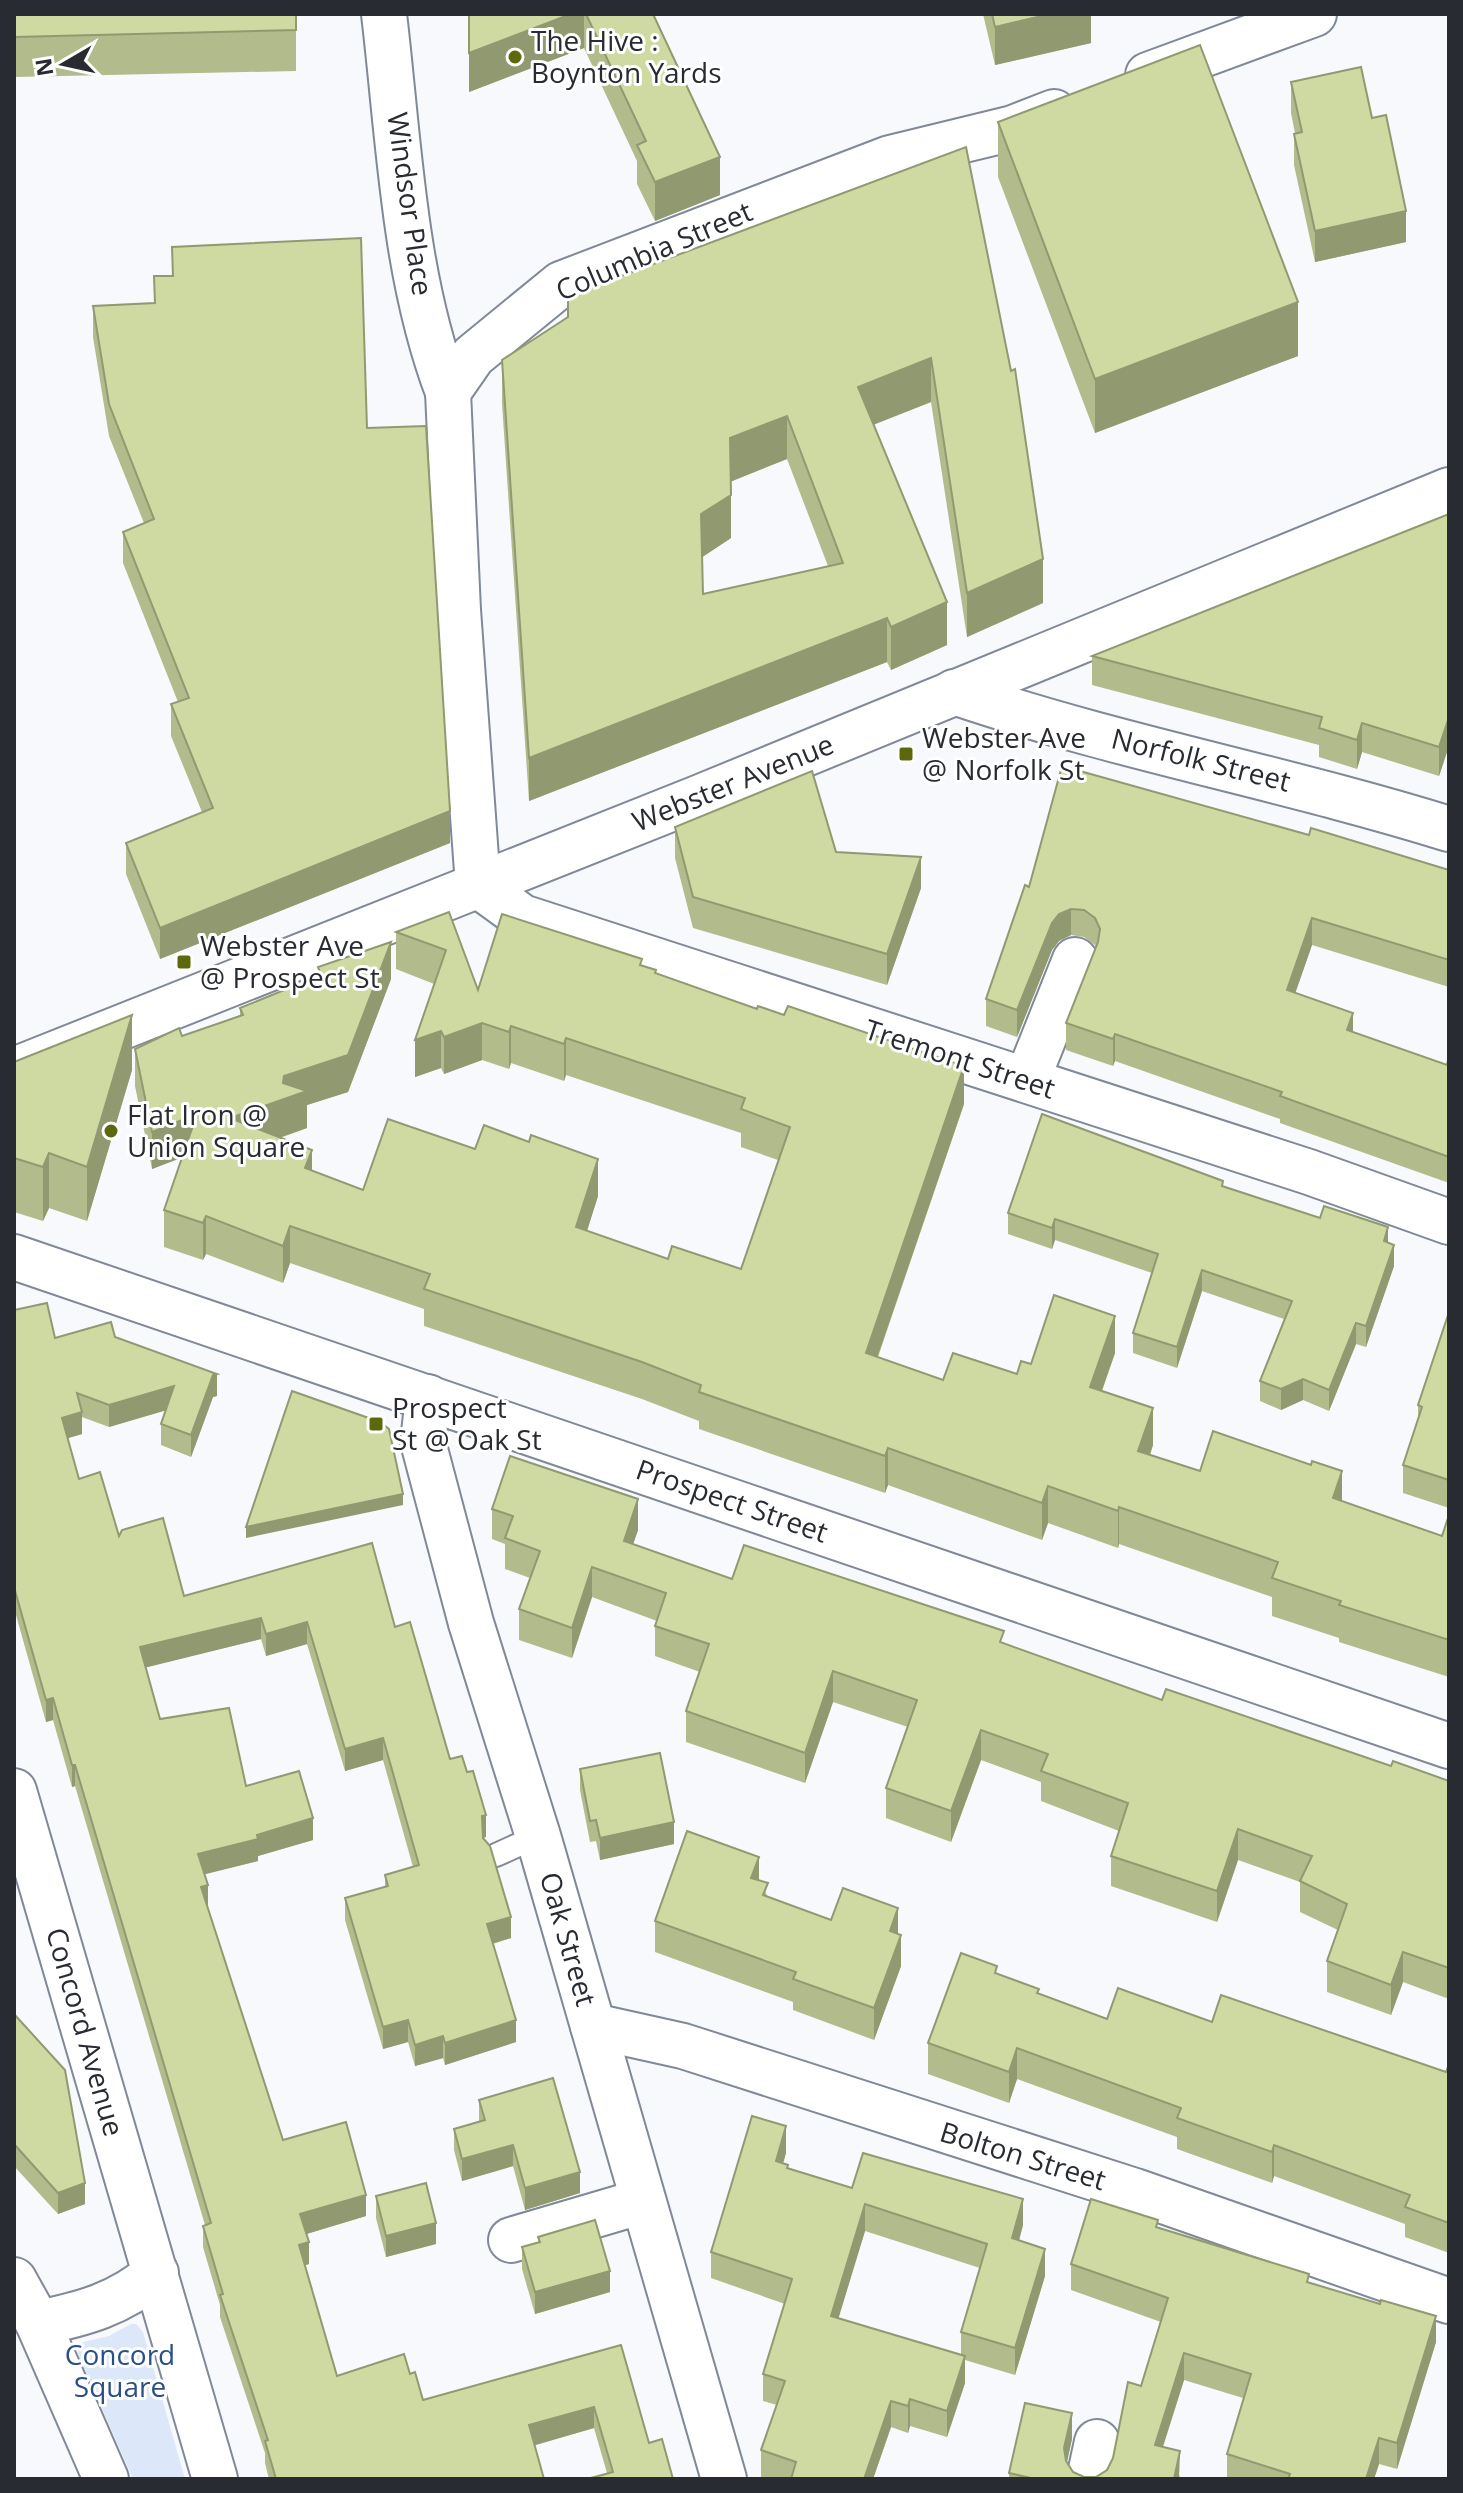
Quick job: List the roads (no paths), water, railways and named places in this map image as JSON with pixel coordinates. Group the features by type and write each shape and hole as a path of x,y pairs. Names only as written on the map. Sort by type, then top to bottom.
{"street":[{"name":"Windsor Place","path":"384,14 415,263 435,358 448,392"},
{"name":"Columbia Street","path":"448,392 473,356 561,284 890,158 1013,128 1314,14"},
{"path":"448,392 460,641 478,885"},
{"name":"Webster Avenue","path":"14,1070 1449,490"},
{"name":"Norfolk Street","path":"954,692 1018,714 1345,797 1449,829"},
{"name":"Tremont Street","path":"478,885 522,917 1309,1172 1449,1222"},
{"path":"1027,1080 1075,960"},
{"name":"Prospect Street","path":"14,1257 1449,1746"},
{"name":"Oak Street","path":"428,1397 423,1442 471,1623 538,1836 724,2479"},
{"name":"Concord Avenue","path":"14,1791 215,2479"},
{"name":"Bolton Street","path":"593,2026 683,2046 1135,2191 1449,2301"},
{"path":"511,2240 643,2201"},
{"path":"38,2323 101,2308 130,2294 156,2273"},
{"path":"14,2280 38,2323 106,2479"}],"lane":[{"path":"496,1855 538,1836"}],"place":[{"name":"The Hive : Boynton Yards","path":"515,57"},
{"name":"Webster Ave @ Norfolk St","path":"906,754"},
{"name":"Webster Ave @ Prospect St","path":"184,962"},
{"name":"Flat Iron @ Union Square","path":"111,1131"},
{"name":"Prospect St @ Oak St","path":"376,1424"}],"park label":[{"name":"Concord Square","path":"120,2371"}]}
